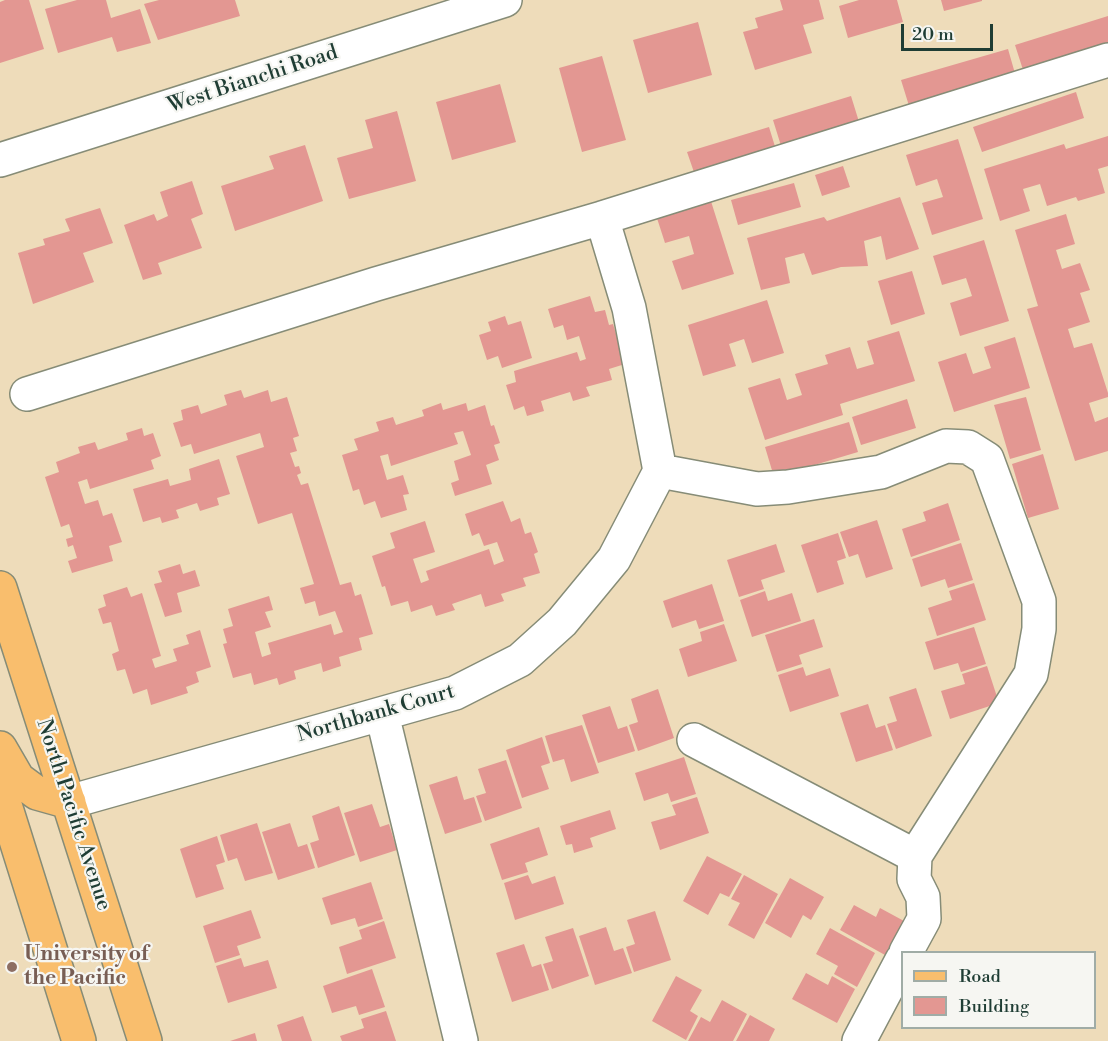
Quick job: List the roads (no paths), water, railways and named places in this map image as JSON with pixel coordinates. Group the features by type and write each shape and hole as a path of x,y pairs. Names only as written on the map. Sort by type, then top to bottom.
{"main road":[{"name":"North Pacific Avenue","path":"0,588 145,1041"},
{"path":"0,748 18,779 37,793 69,802"},
{"path":"0,789 79,1041"}],"street":[{"name":"West Bianchi Road","path":"0,160 506,0"},
{"path":"27,394 354,291 602,218 1108,60"},
{"path":"602,218 629,308 660,471 757,489 788,487 881,472 946,446 968,447 987,459 1039,600 1039,629 1031,674 915,856 914,879 923,897 924,919 907,951"},
{"name":"Northbank Court","path":"69,802 455,693 520,660 562,622 614,559 660,471"},
{"path":"382,714 461,1041"},
{"path":"694,740 915,856"},
{"path":"860,1041 901,964"}],"place":[{"name":"University of the Pacific","path":"12,967"}]}
